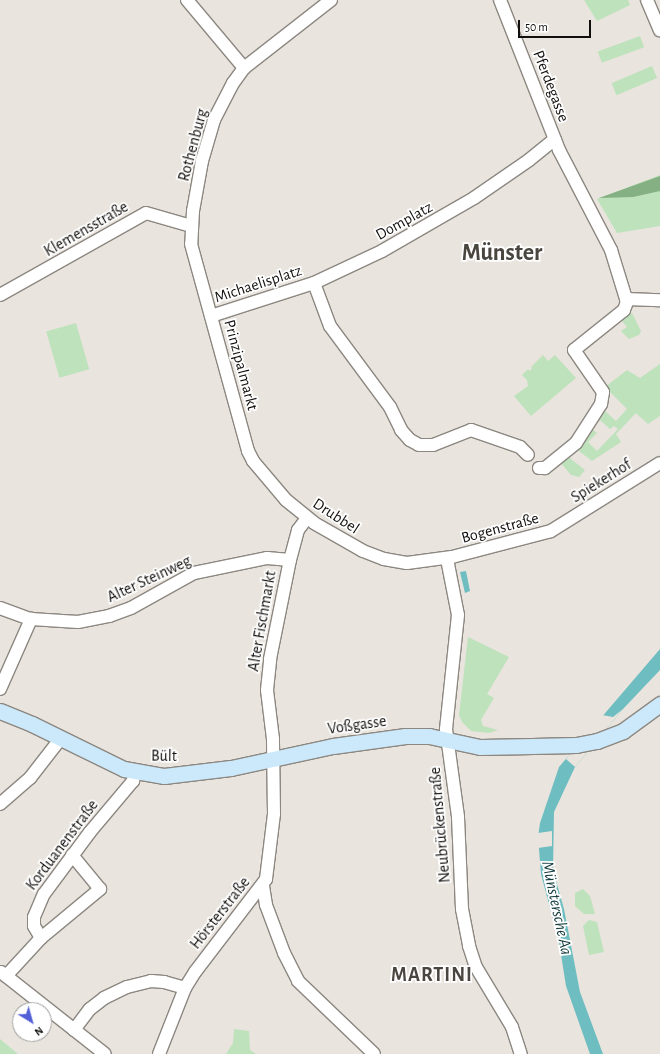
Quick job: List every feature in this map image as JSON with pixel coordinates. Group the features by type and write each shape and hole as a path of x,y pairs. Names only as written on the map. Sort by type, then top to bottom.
{"main road":[{"name":"Voßgasse","path":"273,759 333,746 405,736 447,735 498,748 555,746 592,742 623,731 660,704"},
{"name":"Bült","path":"0,711 135,773 151,776 186,774 250,765 273,759"}],"street":[{"path":"187,0 244,68"},
{"name":"Rothenburg","path":"191,226 202,161 214,120 223,101 244,68 330,0"},
{"name":"Pferdegasse","path":"500,0 555,139"},
{"path":"647,0 660,30"},
{"path":"539,468 545,468 576,443 602,404 603,392 574,350 624,310 626,299 614,259 599,223 555,139"},
{"name":"Domplatz","path":"314,283 382,251 465,204 529,160 555,139"},
{"name":"Klemensstraße","path":"0,295 146,213 191,226"},
{"name":"Prinzipalmarkt","path":"191,226 190,244 248,451 261,472 286,500"},
{"path":"314,283 330,326 390,407 404,434 416,443 427,446 440,443 469,430 475,431 520,447 528,455"},
{"name":"Michaelisplatz","path":"211,316 314,283"},
{"path":"626,299 660,300"},
{"name":"Spiekerhof","path":"560,526 660,463"},
{"name":"Drubbel","path":"286,500 307,518 372,555 407,563 447,558"},
{"name":"Alter Fischmarkt","path":"273,759 268,674 290,560 298,530 307,518"},
{"name":"Bogenstraße","path":"447,558 539,534 560,526"},
{"name":"Alter Steinweg","path":"0,608 30,619 62,623 101,618 131,608 194,573 267,558 290,560"},
{"name":"Neubrückenstraße","path":"447,558 456,600 458,631 447,735 458,817 462,909 469,946 483,980 512,1027 521,1054"},
{"path":"0,689 30,619"},
{"path":"0,804 30,778 61,738"},
{"name":"Hörsterstraße","path":"159,1054 185,988 204,959 262,886 268,871 273,830 273,759"},
{"name":"Korduanenstraße","path":"41,938 34,926 35,910 72,855 133,781 135,773"},
{"path":"72,855 100,888 41,938 3,974 105,1054"},
{"path":"262,886 266,905 284,953 298,981 374,1054"},
{"path":"74,1030 90,1009 104,998 127,986 158,982 185,988"}],"green space":[{"path":"584,0 628,0 630,5 597,21"},
{"path":"640,36 644,47 602,63 598,51"},
{"path":"652,66 657,78 617,95 611,83"},
{"path":"660,175 660,226 617,233 597,199"},
{"path":"660,176 660,191 633,197 599,198"},
{"path":"632,313 641,331 639,335 629,339 621,331 627,327 622,321"},
{"path":"76,323 89,369 59,378 46,332"},
{"path":"543,355 548,361 555,355 576,378 531,416 514,396 528,386 527,380 522,375 528,369 530,371 532,368 531,367"},
{"path":"660,364 660,416 648,424 636,413 616,434 621,442 592,461 575,448 603,409 616,421 627,409 605,387 627,370 640,378","holes":["600,420 610,429 614,426 618,429 597,451 588,442 597,433 592,429"]},
{"path":"567,456 585,470 579,477 571,475 560,462"},
{"path":"468,637 509,657 487,694 494,698 481,720 483,726 498,730 489,733 471,731 462,722 459,715"},
{"path":"583,889 590,896 595,914 584,914 575,906 575,893"},
{"path":"589,920 597,922 604,952 589,955 583,926"},
{"path":"234,1029 249,1031 250,1050 256,1054 226,1054 233,1043"},
{"path":"0,1039 18,1054 0,1054"}],"water":[{"path":"466,571 470,591 465,593 460,572"},
{"name":"Münstersche Aa","path":"660,649 660,670 623,709 575,767 554,812 553,870 564,909 580,992 603,1054 590,1054 566,986 559,942 541,874 538,837 540,823 559,767"}],"pier":[{"path":"623,709 575,767 566,759 602,715 613,717"},
{"path":"552,831 552,846 538,848 538,833"}],"district":[{"name":"Münster","path":"502,254"},
{"name":"MARTINI","path":"432,975"}]}
